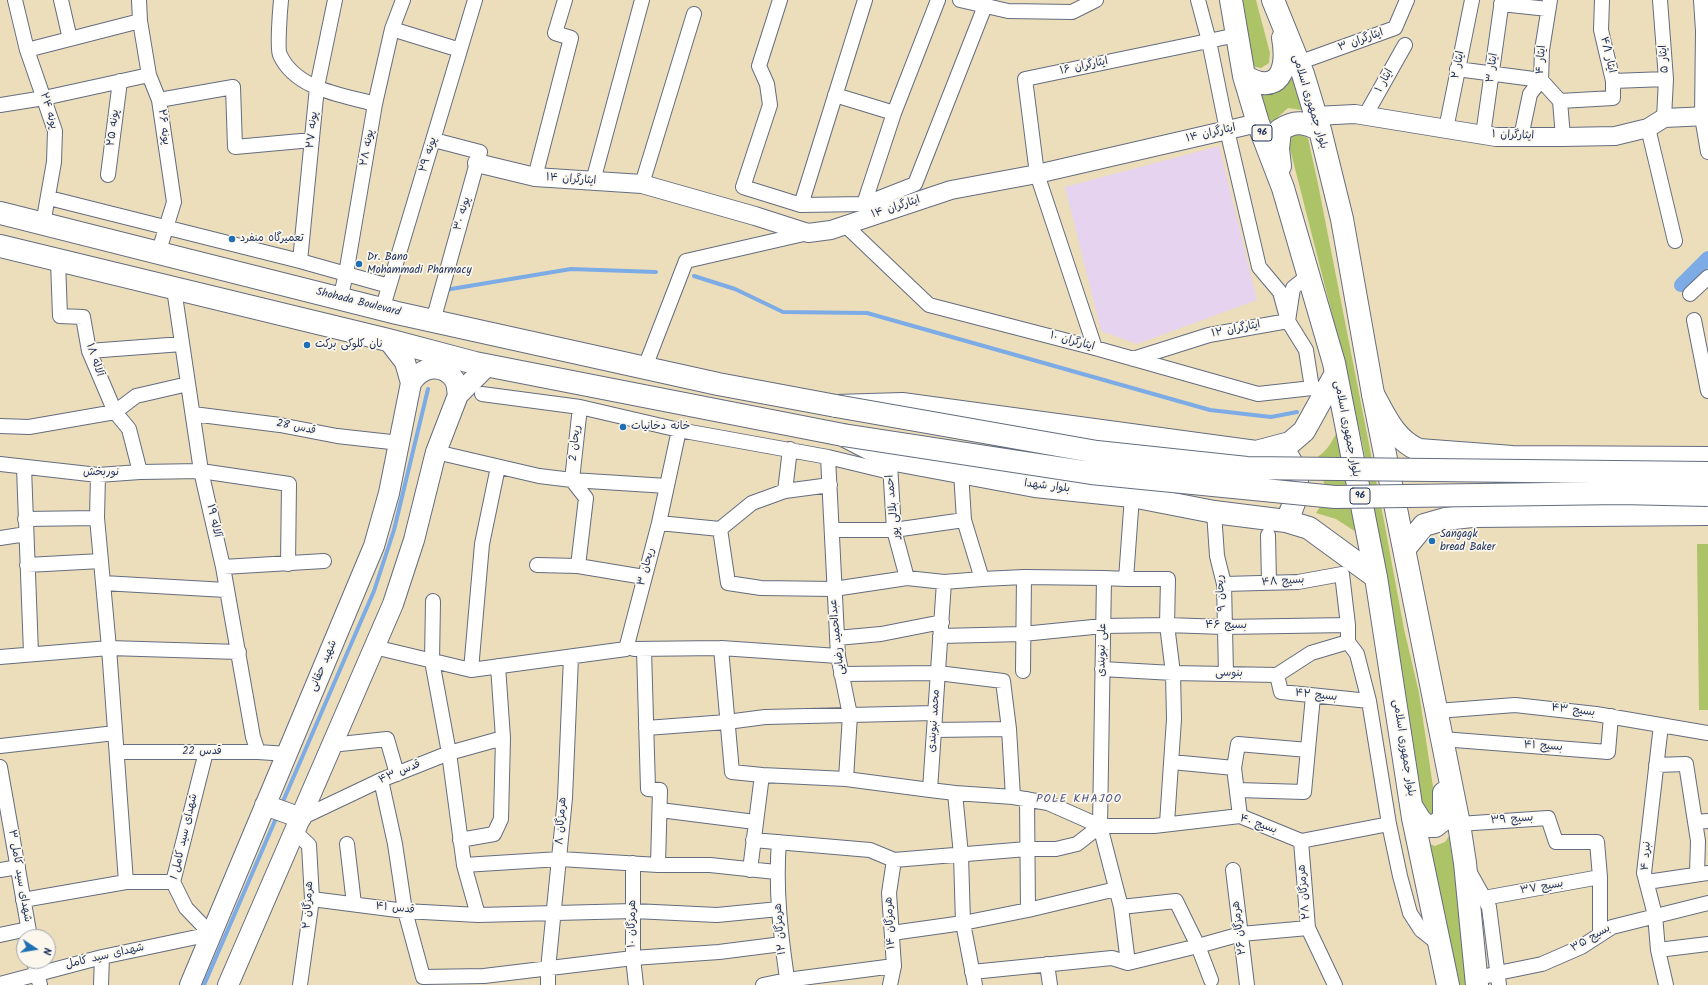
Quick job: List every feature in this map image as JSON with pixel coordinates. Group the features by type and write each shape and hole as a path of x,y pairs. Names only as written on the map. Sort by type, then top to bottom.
{"main road":[{"name":"بلوار جمهوری اسلامی","path":"1231,0 1244,76 1258,123 1283,188 1334,363 1325,384 1376,577 1413,809 1413,818 1441,945 1448,985"},
{"name":"بلوار جمهوری اسلامی","path":"1275,3 1298,63 1318,123 1342,219 1374,394 1459,824 1465,863 1476,982"},
{"path":"1244,76 1254,82 1267,84 1276,79 1284,66 1285,52 1275,3"},
{"path":"1283,188 1278,149 1280,130 1289,124 1299,122 1318,123"},
{"name":"Shohada Boulevard","path":"0,213 382,310 645,367"},
{"path":"0,246 388,340 488,366"},
{"name":"شهید حقانی","path":"190,985 374,546 390,493 411,383 405,362 388,340"},
{"path":"228,985 393,604 414,540 436,452 458,395 488,366"},
{"name":"بلوار شهدا","path":"488,366 843,435 890,466 961,472 1034,486 1132,496 1214,512 1286,521 1309,528 1376,577"},
{"path":"645,367 718,384 1097,452 1247,468 1708,473"},
{"path":"411,383 420,371 436,369 446,372 454,379 458,395"},
{"path":"836,406 902,404 1256,452 1290,443 1304,431 1325,384"},
{"path":"1374,394 1388,422 1409,446 1419,450 1472,455 1708,458"},
{"path":"843,435 1091,474 1335,498 1621,493 1708,495"},
{"path":"1279,446 1290,459 1296,474 1297,485 1294,507 1286,521"},
{"path":"1472,455 1461,462 1453,473 1450,486 1453,499 1461,510 1472,516"},
{"path":"1405,548 1424,525 1445,519 1472,516 1708,514"},
{"name":"96","path":"1413,809 1420,820 1427,826 1435,826 1444,819 1442,739"},
{"path":"265,805 298,825"}],"street":[{"name":"پونه ۲۴","path":"15,0 27,50 55,131 54,162 43,224"},
{"path":"61,0 70,39"},
{"name":"پونه ۲۶","path":"139,0 140,21 149,75 159,100 174,202 158,254"},
{"path":"281,0 280,54 297,77 317,87 376,104"},
{"name":"پونه ۲۷","path":"300,261 317,87 335,0"},
{"name":"پونه ۲۸","path":"340,299 346,274 376,104 392,29 403,0"},
{"name":"پونه ۲۹","path":"382,310 475,0"},
{"path":"535,177 570,38 555,33 565,0"},
{"path":"593,181 642,0"},
{"path":"780,0 759,66 767,84 770,105 743,187 801,205 864,204 915,184 985,6"},
{"path":"801,205 865,0"},
{"path":"864,204 894,113 938,0"},
{"path":"960,0 985,6 1010,5 1072,12 1096,0"},
{"path":"1198,0 1209,41 1227,130 1259,267 1280,292 1288,321 1325,384"},
{"name":"ایثارگران ۳","path":"1298,63 1395,28 1406,0"},
{"name":"ایثار ۲","path":"1446,129 1472,0"},
{"name":"ایثار ۴/۱","path":"1602,0 1601,30 1613,81 1666,79"},
{"name":"ایثار ۵","path":"1660,0 1666,79 1664,118"},
{"path":"1701,0 1705,116 1708,152"},
{"path":"1502,2 1549,4"},
{"name":"ایثار ۳","path":"1483,135 1502,2"},
{"name":"ایثار ۴","path":"1549,4 1542,50 1541,80 1560,101"},
{"path":"642,184 694,14"},
{"path":"27,50 140,21"},
{"path":"392,29 460,50"},
{"name":"ایثارگران ۱۶","path":"1037,174 1025,79 1237,35"},
{"name":"ایثار ۱","path":"1365,116 1405,45"},
{"path":"1458,69 1541,80"},
{"path":"0,105 44,98 149,75"},
{"path":"1521,137 1530,94 1541,80"},
{"name":"پونه ۲۵","path":"108,175 120,81"},
{"path":"1563,137 1560,101 1613,98 1613,81"},
{"path":"159,100 233,87 235,147 312,140"},
{"path":"836,95 894,113"},
{"name":"ایثارگران ۱","path":"1318,123 1355,114 1483,135 1563,137 1615,136 1648,128 1664,118"},
{"path":"1664,118 1705,116"},
{"name":"ایثارگران ۱۴","path":"477,163 535,177 642,184 755,216 808,233 832,230 951,190 1037,174 1258,123"},
{"path":"1648,128 1675,241"},
{"path":"434,140 480,152 477,163"},
{"name":"پونه ۳۰","path":"433,321 477,163"},
{"path":"1037,174 1094,348"},
{"path":"48,198 300,261 389,286"},
{"name":"ایثارگران ۱۰","path":"845,226 929,305 1094,348 1258,394 1325,384"},
{"path":"645,367 686,261 808,233"},
{"name":"آلاله ۱۸","path":"58,261 60,316 83,317 89,351 115,412 129,429 140,472"},
{"path":"1288,321 1293,288 1309,275"},
{"path":"1690,294 1708,277"},
{"name":"آلاله ۱۹","path":"174,289 202,471 224,566 226,590 239,652 253,737 258,752"},
{"path":"1694,320 1708,392"},
{"name":"ایثارگران ۱۲","path":"1134,359 1209,335 1288,321"},
{"path":"89,351 182,344"},
{"path":"0,426 28,426 115,412 136,396 188,384"},
{"path":"482,394 580,407 679,430 828,457 890,466"},
{"name":"ریحان 2","path":"572,480 580,407"},
{"name":"قدس 28","path":"193,414 280,425 337,436 400,443"},
{"name":"ریحان ۳","path":"626,649 659,523 679,430"},
{"path":"785,491 790,449"},
{"path":"436,452 532,475 572,480 667,486"},
{"name":"عبدالحمید رضایی","path":"828,457 838,656 850,715 846,779"},
{"name":"نوربخش","path":"0,464 24,468 98,475 140,472 202,471 289,484 288,564"},
{"name":"احمد بلالی پور","path":"890,466 894,530 907,578"},
{"path":"471,670 482,544 498,467"},
{"path":"24,468 31,654"},
{"path":"961,472 964,520 982,579"},
{"path":"98,475 97,518 109,648 126,882"},
{"path":"572,480 586,498 578,566"},
{"path":"659,523 720,529 752,503 785,491 830,485"},
{"path":"1126,578 1132,496"},
{"name":"ریحان ۹","path":"1214,512 1218,556 1224,584 1226,674"},
{"path":"25,519 97,518"},
{"path":"832,530 894,530 964,520"},
{"path":"720,529 728,583 761,588 834,589 907,578 944,582 1024,577 1168,579 1167,625 1173,673 1174,719 1167,823"},
{"path":"0,538 26,534"},
{"path":"1268,535 1269,583"},
{"path":"27,565 101,561"},
{"path":"224,566 324,561"},
{"path":"537,565 578,566 644,576"},
{"name":"بسیج ۴۸","path":"1224,584 1298,582 1342,574 1348,625"},
{"path":"1023,671 1024,577"},
{"name":"علی نبوبندی","path":"1104,578 1100,826 1121,907 1128,962"},
{"name":"محمد نبوبندی","path":"930,790 944,582"},
{"path":"103,583 226,590"},
{"path":"434,600 432,661 449,753 464,865 478,915"},
{"name":"بسیج ۴۶","path":"837,638 941,629 1023,634 1103,626 1167,625 1224,627 1348,625"},
{"path":"1348,625 1348,642 1356,654 1369,701 1389,824 1410,912 1421,930 1441,945"},
{"path":"1277,675 1311,653 1348,642"},
{"path":"374,647 471,670 626,649 721,648 838,656"},
{"path":"0,657 109,648 239,652"},
{"path":"721,648 726,722 732,772 846,779 955,793 961,855 963,924 973,978 1047,964 1112,958 1128,962 1198,946 1241,934 1308,928"},
{"path":"644,650 648,789 660,790 658,865"},
{"name":"هرمزگان ۸","path":"548,985 548,969 565,798 571,657"},
{"path":"460,840 494,834 501,819 503,738 498,666"},
{"name":"بنوسی","path":"1102,669 1173,673 1277,675"},
{"path":"841,674 938,672 1003,681 1009,729 1013,797"},
{"name":"بسیج ۴۲","path":"1277,675 1281,692 1369,701"},
{"path":"1238,790 1304,792 1313,696"},
{"name":"بسیج ۴۳","path":"1437,711 1515,704 1611,716 1708,733"},
{"path":"646,728 726,722 765,717 936,713"},
{"name":"بسیج ۴۱","path":"1442,739 1608,752 1611,716"},
{"name":"نبرد ۴","path":"1661,725 1644,872 1655,915 1658,950 1666,985"},
{"path":"934,730 1009,729"},
{"path":"0,746 115,733"},
{"name":"قدس ۴۳","path":"298,825 382,780 449,753 503,738"},
{"path":"332,745 387,739 397,774"},
{"path":"1240,816 1238,790 1234,768 1238,744 1308,750"},
{"name":"قدس 22","path":"117,752 258,752 287,754"},
{"name":"شهدای سید کامل 1","path":"206,752 173,882 186,908 211,934"},
{"path":"1172,762 1234,768"},
{"path":"1646,882 1703,874 1698,841 1701,822 1686,764 1656,765"},
{"name":"شهدای سید کامل ۳","path":"0,767 3,804 18,867 28,929"},
{"path":"750,870 762,775"},
{"path":"382,780 395,844 405,911 423,981 548,969 633,958 719,952 782,944"},
{"name":"بسیج ۴۰","path":"955,793 1013,797 1048,803 1100,826 1154,826 1167,823 1240,816 1301,841"},
{"path":"1027,799 1028,910"},
{"path":"660,810 755,822"},
{"name":"بسیج ۳۹","path":"1459,824 1548,818 1556,842 1597,842 1600,877"},
{"path":"1301,841 1389,824"},
{"name":"هرمزگان ۲","path":"298,825 309,845 312,899 300,985"},
{"path":"753,840 870,850 894,860 1027,849 1056,849 1077,844 1100,826"},
{"name":"هرمزگان ۲۸","path":"1301,841 1308,928 1334,985"},
{"name":"هرمزگان ۱۲","path":"779,842 776,872 787,982"},
{"path":"347,844 354,904"},
{"path":"464,865 560,859 658,865 710,865 776,872"},
{"name":"هرمزگان ۱۴","path":"890,985 894,966 889,893 894,860"},
{"name":"هرمزگان ۱۰","path":"633,863 633,958 636,985"},
{"path":"1465,863 1489,907 1499,979"},
{"path":"0,870 18,867"},
{"name":"هرمزگان ۲۶","path":"1233,870 1247,985"},
{"path":"1600,877 1600,934"},
{"name":"بسیج ۳۷","path":"1484,898 1600,877"},
{"path":"23,900 126,882 173,882"},
{"path":"892,933 963,924 1116,889"},
{"name":"قدس ۴۱","path":"312,899 405,911 478,915 634,911 717,915 779,909"},
{"path":"1121,907 1176,901 1198,946 1211,980"},
{"name":"بسیج ۳۵","path":"1476,982 1499,979 1542,964 1581,947 1612,927 1655,915 1708,903"},
{"path":"0,935 16,934"},
{"name":"شهدای سید کامل","path":"0,984 102,957 211,934"},
{"path":"1658,950 1708,944"},
{"path":"101,985 102,957"},
{"path":"1047,964 1050,985"},
{"path":"763,985 894,966"}],"shaded area":[{"path":"1219,146 1257,300 1137,344 1101,331 1065,187"}],"green space":[{"path":"1240,0 1256,0 1270,53 1269,63 1261,68 1251,66"},
{"path":"1291,63 1302,110 1288,108 1268,126 1257,89"},
{"path":"1298,134 1308,138 1318,184 1404,629 1419,693 1435,800 1434,812 1427,816 1421,804 1393,619 1363,446 1330,306 1288,141 1290,137"},
{"path":"1338,430 1356,532 1336,519 1316,513 1324,499 1325,486 1320,474 1309,462 1319,456 1326,449"},
{"path":"1697,544 1708,544 1708,710 1699,710"},
{"path":"1453,830 1467,985 1456,985 1425,842 1435,846 1445,842"}],"waterway":[{"path":"1681,285 1708,258"},
{"path":"445,290 571,269 656,272"},
{"path":"694,276 735,289 783,312 867,313 1210,410 1271,417 1297,412"},
{"path":"281,806 374,591 394,530 428,389"},
{"path":"204,985 277,816"}],"place":[{"name":"تعمیرگاه منفرد","path":"232,239"},
{"name":"Dr. Bano Mohammadi Pharmacy","path":"359,264"},
{"name":"نان کلوکی برکت","path":"307,345"},
{"name":"خانه دخانیات","path":"623,427"},
{"name":"Sangagk bread Baker","path":"1432,541"}],"district":[{"name":"POLE KHAJOO","path":"1079,800"}]}
